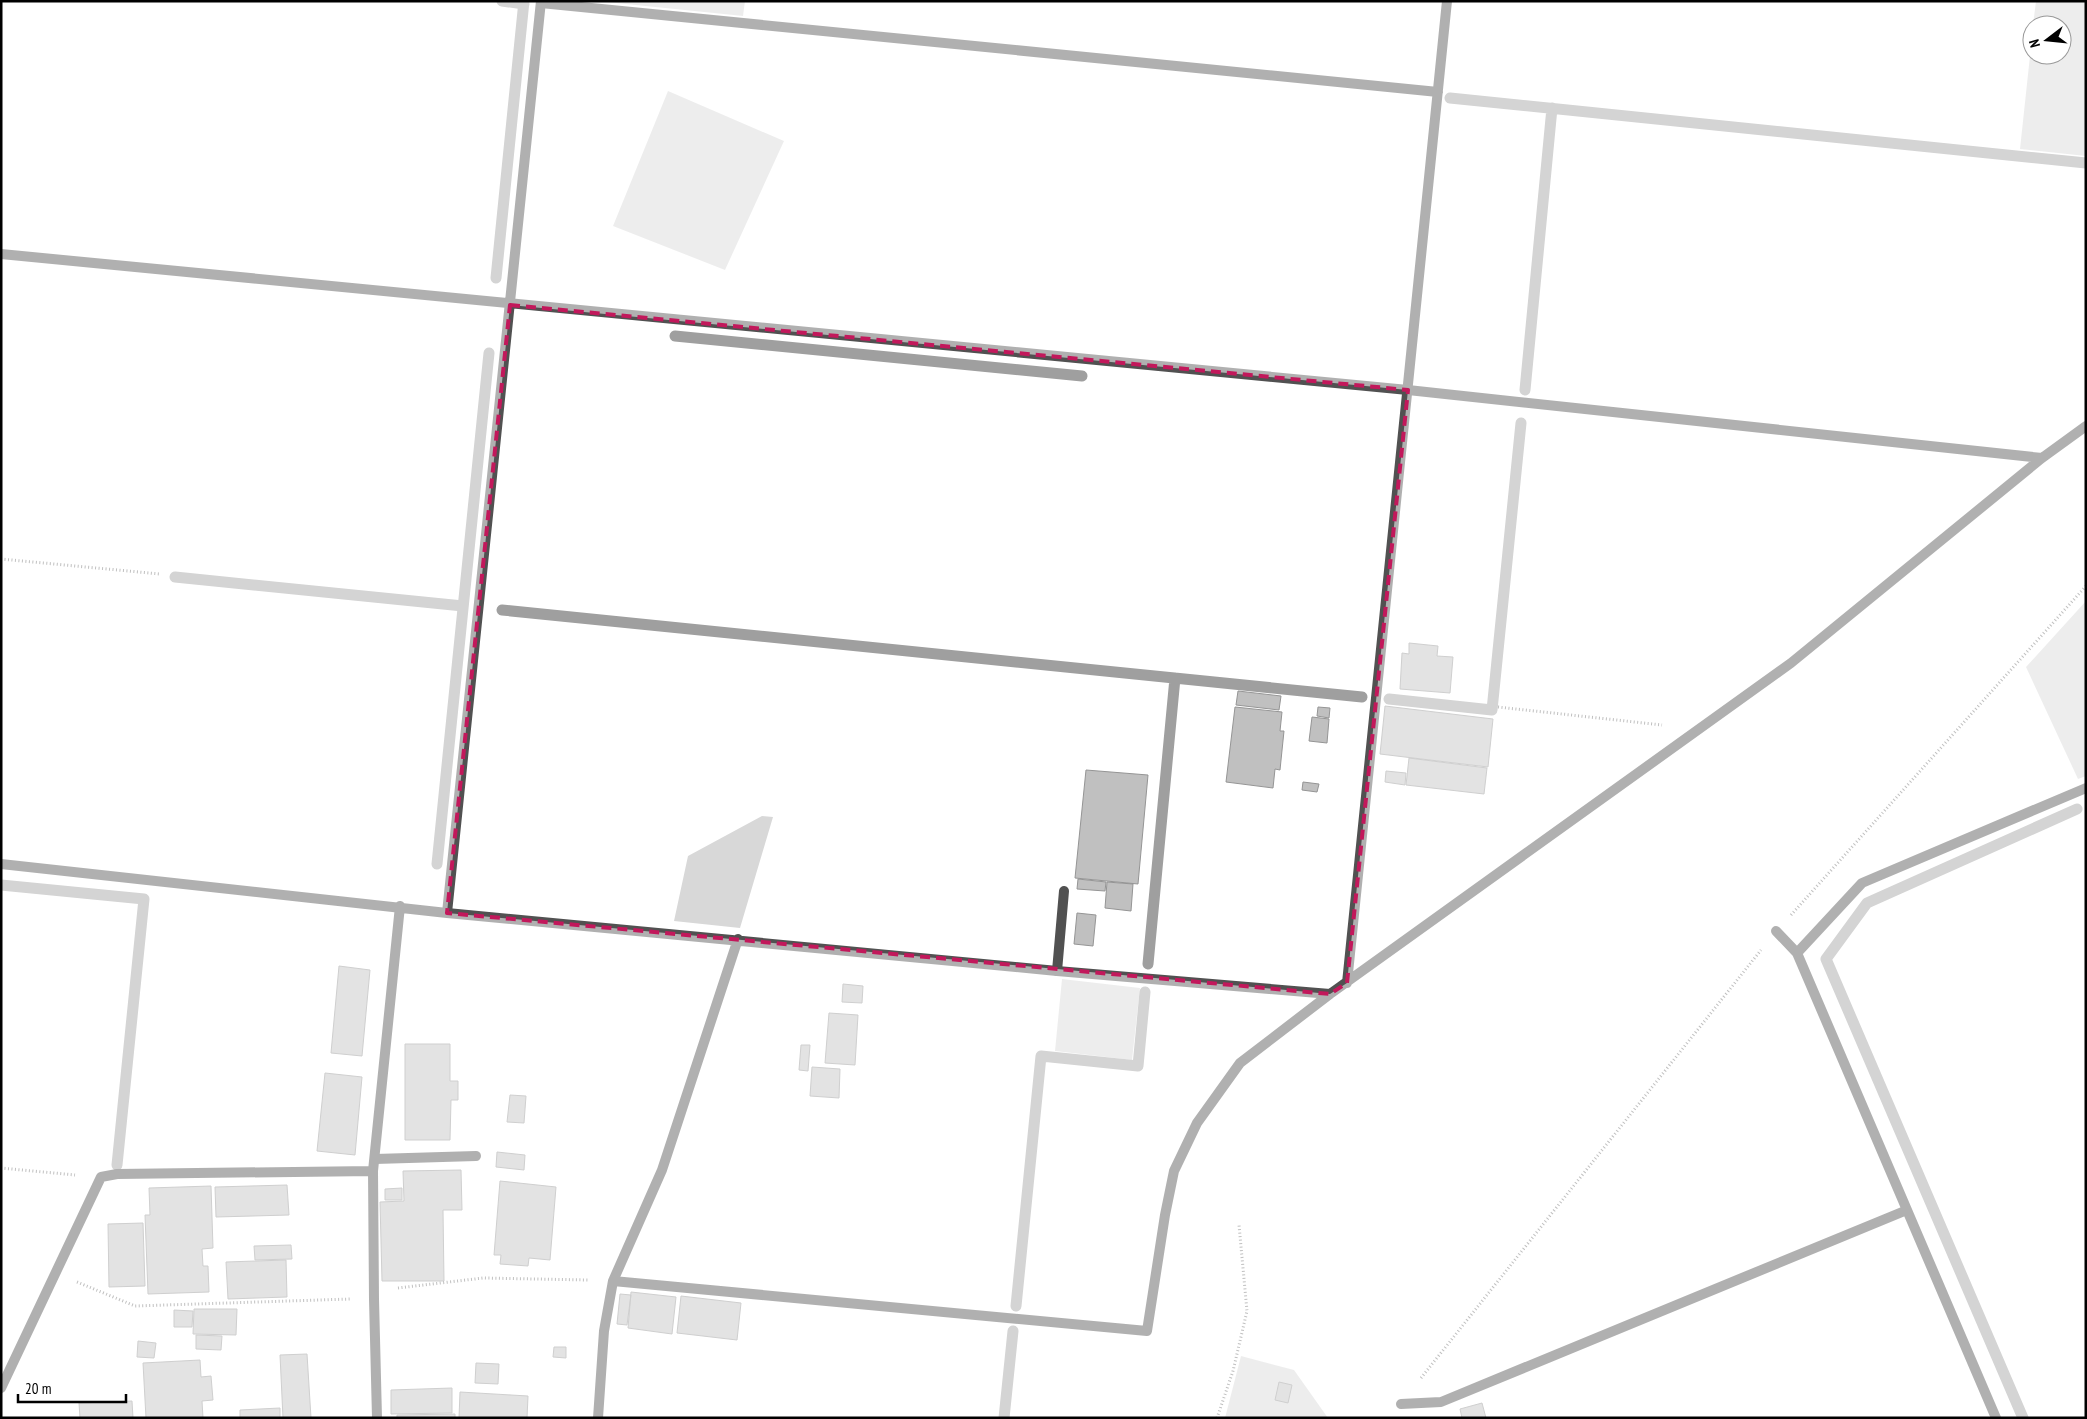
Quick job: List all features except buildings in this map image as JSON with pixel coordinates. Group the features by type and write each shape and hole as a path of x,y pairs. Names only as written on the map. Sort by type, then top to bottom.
{"street":[{"path":"1347,983 1447,1"},
{"path":"447,913 541,2 1438,92"},
{"path":"1,254 510,305 1408,390 2042,458"},
{"path":"613,1281 1147,1331 1165,1215 1174,1171 1197,1123 1240,1063 1330,994 1791,663 2042,458 2086,426"},
{"path":"1797,953 1862,884 2085,789"},
{"path":"1,864 400,906 447,913 738,939 1057,971 1330,994"},
{"path":"1057,971 1064,891"},
{"path":"377,1418 373,1171 400,906"},
{"path":"1776,931 1797,953 1996,1418"},
{"path":"598,1418 604,1331 613,1281 662,1170 738,939"},
{"path":"375,1159 476,1156"},
{"path":"1,1388 101,1177 117,1174 373,1171"},
{"path":"1401,1404 1441,1402 1907,1210"}],"path":[{"path":"1,560 160,574"},
{"path":"1401,1404 1776,931 2086,586"},
{"path":"1498,707 1700,729"},
{"path":"1,1168 101,1177"},
{"path":"1217,1418 1233,1371 1247,1311 1239,1226"},
{"path":"55,1273 135,1306 374,1299 384,1290 483,1278 613,1281"}],"highlighted area":[{"path":"510,305 1408,390 1347,983 1330,994 447,913"}],"shaded area":[{"path":"597,1 745,1 743,16"},
{"path":"2036,1 2086,1 2086,156 2020,149 2029,65 2072,65 2072,15 2034,15"},
{"path":"668,91 784,141 725,270 613,226"},
{"path":"2086,601 2086,776 2078,779 2026,667"},
{"path":"762,816 773,817 740,928 674,921 688,856"},
{"path":"1062,979 1140,988 1132,1060 1055,1051"},
{"path":"1241,1356 1294,1370 1328,1418 1225,1418"}],"waterway":[{"path":"502,1 524,4"},
{"path":"496,278 524,1"},
{"path":"1450,98 2086,163"},
{"path":"1525,390 1552,108"},
{"path":"675,336 1082,376"},
{"path":"437,864 489,353"},
{"path":"1389,699 1492,710 1521,423"},
{"path":"175,577 463,606"},
{"path":"502,610 1362,697"},
{"path":"1148,964 1175,678"},
{"path":"2023,1418 1826,959 1867,903 2077,809"},
{"path":"1,885 144,899 117,1165"},
{"path":"1016,1306 1041,1056 1138,1066 1145,992"},
{"path":"1004,1418 1013,1331"}]}
